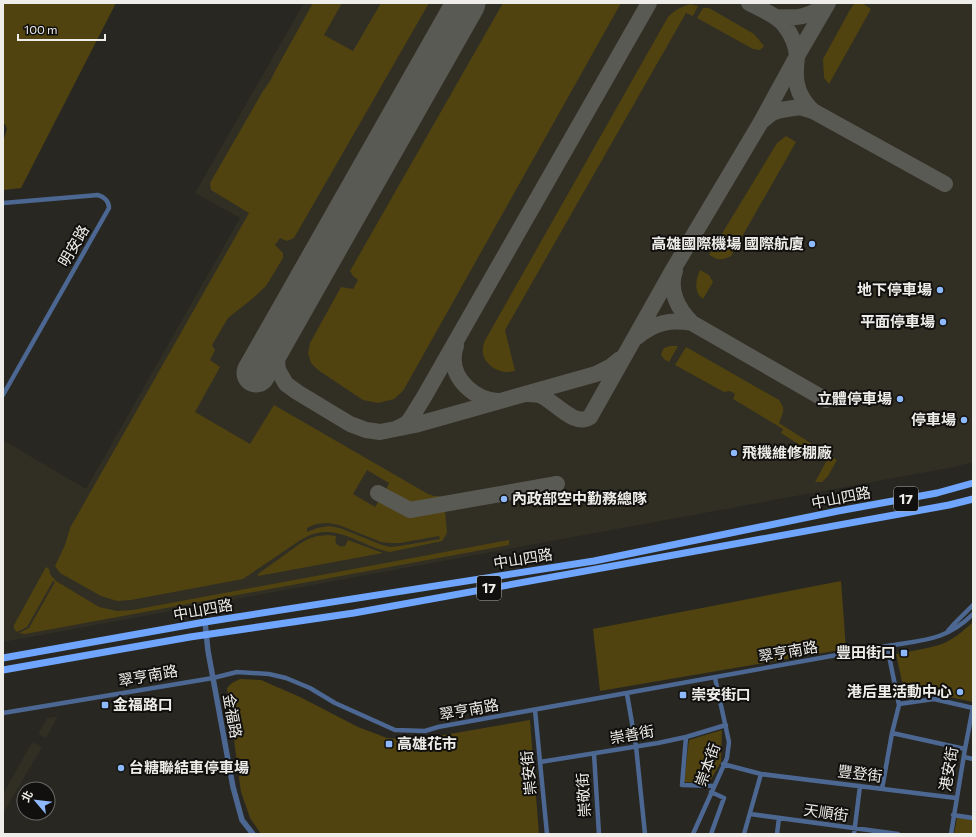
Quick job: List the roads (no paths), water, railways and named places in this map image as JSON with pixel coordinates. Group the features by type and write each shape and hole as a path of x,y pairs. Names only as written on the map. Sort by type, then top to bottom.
{"main road":[{"name":"中山四路","path":"3,658 205,622 594,561 838,511 938,493 973,483"},
{"name":"中山四路","path":"3,670 207,634 354,613 950,506 973,499"}],"street":[{"name":"明安路","path":"3,203 98,195 107,200 109,208 3,395"},
{"path":"947,633 973,605"},
{"name":"翠亨南路","path":"3,713 213,678 237,672 269,674 286,678 310,688 334,703 395,730 425,731 438,727 926,640 947,633 958,627 973,614"},
{"name":"金福路","path":"205,622 208,651 233,787 242,820 253,834"},
{"path":"882,789 892,733 899,705 887,646"},
{"name":"崇本街","path":"693,834 726,758 729,742 715,678"},
{"path":"626,694 636,746 645,834"},
{"path":"899,704 934,699 973,707"},
{"name":"港安街","path":"951,834 953,815 973,707"},
{"name":"崇安街","path":"535,710 547,834"},
{"name":"崇善街","path":"540,762 594,754 686,737 726,725"},
{"path":"892,733 965,749"},
{"path":"686,737 682,785 714,786"},
{"name":"崇敬街","path":"594,754 599,834"},
{"path":"964,757 973,759"},
{"name":"豐登街","path":"723,764 762,774 956,798"},
{"path":"744,834 762,774"},
{"path":"855,831 860,786"},
{"path":"711,792 724,798 711,834"},
{"name":"天順街","path":"750,814 855,831 898,834"},
{"path":"953,815 973,818"},
{"path":"777,834 779,818"}],"place":[{"name":"高雄國際機場 國際航廈","path":"812,244"},
{"name":"地下停車場","path":"940,290"},
{"name":"平面停車場","path":"943,322"},
{"name":"立體停車場","path":"900,399"},
{"name":"停車場","path":"964,420"},
{"name":"飛機維修棚廠","path":"734,453"},
{"name":"內政部空中勤務總隊","path":"504,499"},
{"name":"豐田街口","path":"904,653"},
{"name":"港后里活動中心","path":"960,692"},
{"name":"崇安街口","path":"683,695"},
{"name":"金福路口","path":"105,705"},
{"name":"高雄花市","path":"389,744"},
{"name":"台糖聯結車停車場","path":"121,768"}]}
